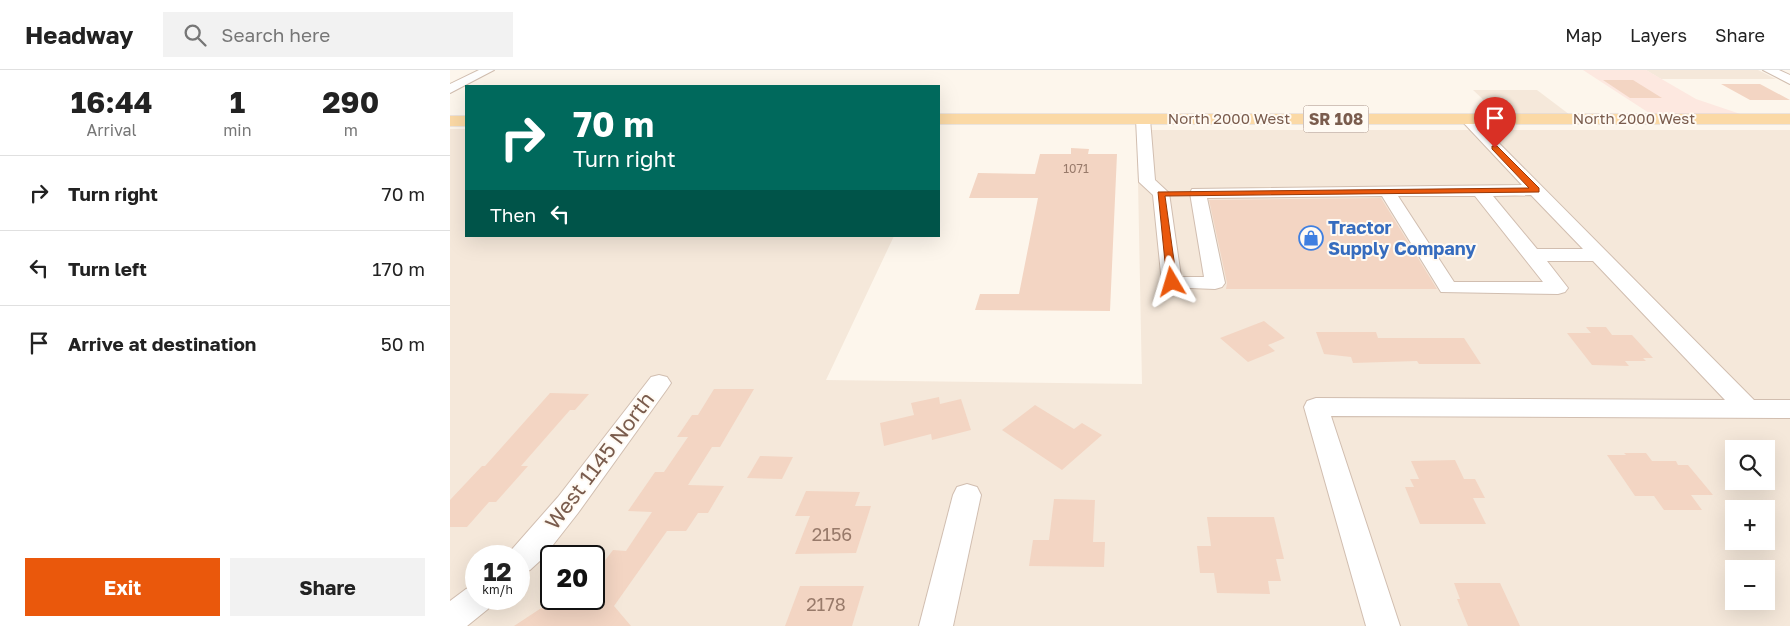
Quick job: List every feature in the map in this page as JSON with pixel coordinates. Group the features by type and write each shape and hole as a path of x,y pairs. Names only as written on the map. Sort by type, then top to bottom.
{"main road":[{"name":"North 2000 West","path":"940,120 1790,119"},
{"path":"450,120 465,120"}],"street":[{"path":"450,88 456,83 488,70"},
{"path":"1769,70 1790,80"},
{"path":"1143,119 1147,182 1161,193 1536,190"},
{"path":"1467,119 1748,409"},
{"path":"1388,191 1448,288 1558,288 1480,191"},
{"path":"1161,193 1172,282 1215,283 1198,193"},
{"path":"1532,255 1600,255"},
{"name":"West 1145 North","path":"530,551 568,505 660,383"},
{"path":"1383,626 1316,407 1790,409"},
{"path":"936,626 967,495"},
{"path":"450,620 465,608"}],"shaded area":[{"path":"1583,70 1646,70 1696,99 1770,124 1666,124"},
{"path":"1646,70 1758,70 1776,79 1661,79"},
{"path":"1473,90 1537,90 1582,124 1509,124"},
{"path":"450,129 465,129 465,237 894,237 826,380 1142,384 1137,130 1790,130 1790,626 450,626"}],"building":[{"path":"1603,80 1633,80 1662,98 1630,98"},
{"path":"1721,84 1760,84 1790,100 1750,100"},
{"path":"1071,148 1089,149 1088,154 1117,154 1110,311 975,310 980,294 1019,294 1038,198 969,198 978,173 1035,174 1040,154 1071,154"},
{"path":"1381,198 1437,289 1226,289 1227,283 1209,200"},
{"path":"1264,321 1285,338 1268,345 1275,351 1248,362 1220,338"},
{"path":"1586,327 1606,327 1612,335 1632,335 1653,358 1643,358 1646,361 1625,361 1629,366 1592,365 1567,333 1591,333"},
{"path":"1316,332 1376,332 1378,338 1464,338 1481,364 1419,364 1417,361 1353,363 1351,357 1324,354"},
{"path":"714,389 754,389 720,447 712,447 688,485 724,486 708,513 698,513 686,531 667,531 614,606 631,626 514,626 540,609 605,610 605,561 613,550 626,551 652,512 628,511 655,472 664,472 688,437 677,437 692,415 698,415"},
{"path":"550,393 589,394 575,410 570,410 521,466 528,466 496,502 489,502 467,527 450,527 450,500 482,466 485,466"},
{"path":"939,397 940,404 961,399 971,430 932,440 931,434 884,446 880,423 914,415 911,403"},
{"path":"1035,405 1074,429 1082,423 1102,435 1062,470 1002,430"},
{"path":"1624,453 1646,453 1652,461 1676,461 1678,465 1688,465 1713,495 1691,495 1702,510 1664,510 1654,496 1635,496 1607,455 1626,455"},
{"path":"760,456 793,457 782,479 747,478"},
{"path":"1455,460 1464,479 1475,479 1485,498 1473,498 1486,524 1420,524 1405,487 1414,487 1410,479 1419,479 1411,461"},
{"path":"806,491 860,492 855,506 871,506 856,553 795,554 810,516 795,516"},
{"path":"1054,499 1095,500 1093,542 1105,542 1104,567 1029,566 1033,540 1049,540"},
{"path":"1207,517 1274,517 1284,559 1276,559 1281,581 1268,581 1270,594 1217,593 1214,573 1200,573 1197,546 1211,546"},
{"path":"1454,583 1500,583 1520,626 1468,626 1457,599 1460,599"},
{"path":"800,586 864,586 852,626 785,626"}],"place":[{"name":"Tractor Supply Company","path":"1311,238"}],"route":[{"path":"1172,282 1161,193 1536,190 1495,148"}]}
